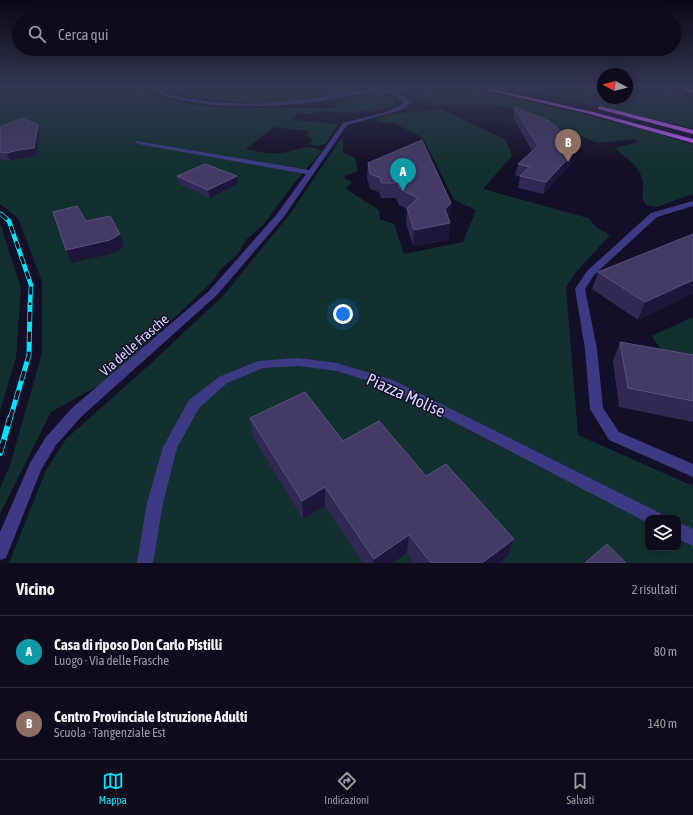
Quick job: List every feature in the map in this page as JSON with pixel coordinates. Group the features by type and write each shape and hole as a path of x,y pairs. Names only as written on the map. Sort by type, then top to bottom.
{"main road":[{"path":"592,113 693,141"},
{"path":"622,113 693,132"}],"street":[{"name":"Via delle Frasche","path":"0,552 35,466 51,442 76,412 213,293 280,216 345,124 353,120 378,113"},
{"path":"138,142 311,173"},
{"path":"693,203 654,215 590,273 580,289 592,349 597,408 605,422 614,436 693,471"},
{"name":"Piazza Molise","path":"146,563 155,502 170,447 194,404 223,380 262,364 298,362 337,367 389,383 648,515"},
{"path":"681,532 693,538"}],"green space":[{"path":"0,113 298,113 292,120 338,124 326,144 318,146 308,144 313,140 306,136 309,131 274,127 246,149 272,154 305,147 316,148 322,151 292,186 264,224 247,239 237,255 222,268 211,283 105,382 51,412 0,514 0,488 10,465 42,353 42,282 18,218 0,204"},
{"path":"450,113 506,140 512,156 483,189 588,218 596,227 610,235 576,272 566,287 578,435 693,486 693,563 9,563 46,470 66,439 147,367 224,295 289,215 343,136 343,153 355,158 358,171 345,176 345,179 352,182 346,189 379,210 380,219 394,224 404,254 463,242 476,210 454,200 423,138 394,123 378,122 376,118 391,114"},
{"path":"524,113 579,113 656,133 693,145 693,194 657,207 646,205 642,195 643,182 640,173 630,161 614,148 640,142 634,139 598,143"},
{"path":"628,113 693,113 693,128"},
{"path":"0,223 21,288 16,358 0,411"},
{"path":"693,317 693,356 661,350 652,336"}],"building":[{"path":"518,113 530,113 549,121 567,136 573,153 546,182 520,176 530,167 518,164 538,146"},
{"path":"22,118 38,125 34,148 7,153 0,152 0,127"},
{"path":"422,140 451,203 445,209 450,223 414,230 407,208 418,198 400,189 397,183 382,183 379,177 370,174 368,163"},
{"path":"205,164 237,176 208,190 177,176"},
{"path":"77,206 86,221 110,216 120,234 110,240 66,250 53,212"},
{"path":"693,234 693,280 645,302 598,272"},
{"path":"620,342 693,355 693,401 628,388"},
{"path":"305,392 343,441 379,421 426,476 446,464 514,539 482,563 431,563 409,535 374,559 325,487 302,501 250,418"},
{"path":"607,544 626,563 585,563"}],"railway":[{"path":"1,214 9,221 31,285 30,305"},
{"path":"10,419 29,355 30,304"},
{"path":"0,453 10,418"}],"place":[{"name":"Centro Provinciale Istruzione Adulti","path":"568,162"},
{"name":"Casa di riposo Don Carlo Pistilli","path":"403,191"}]}
